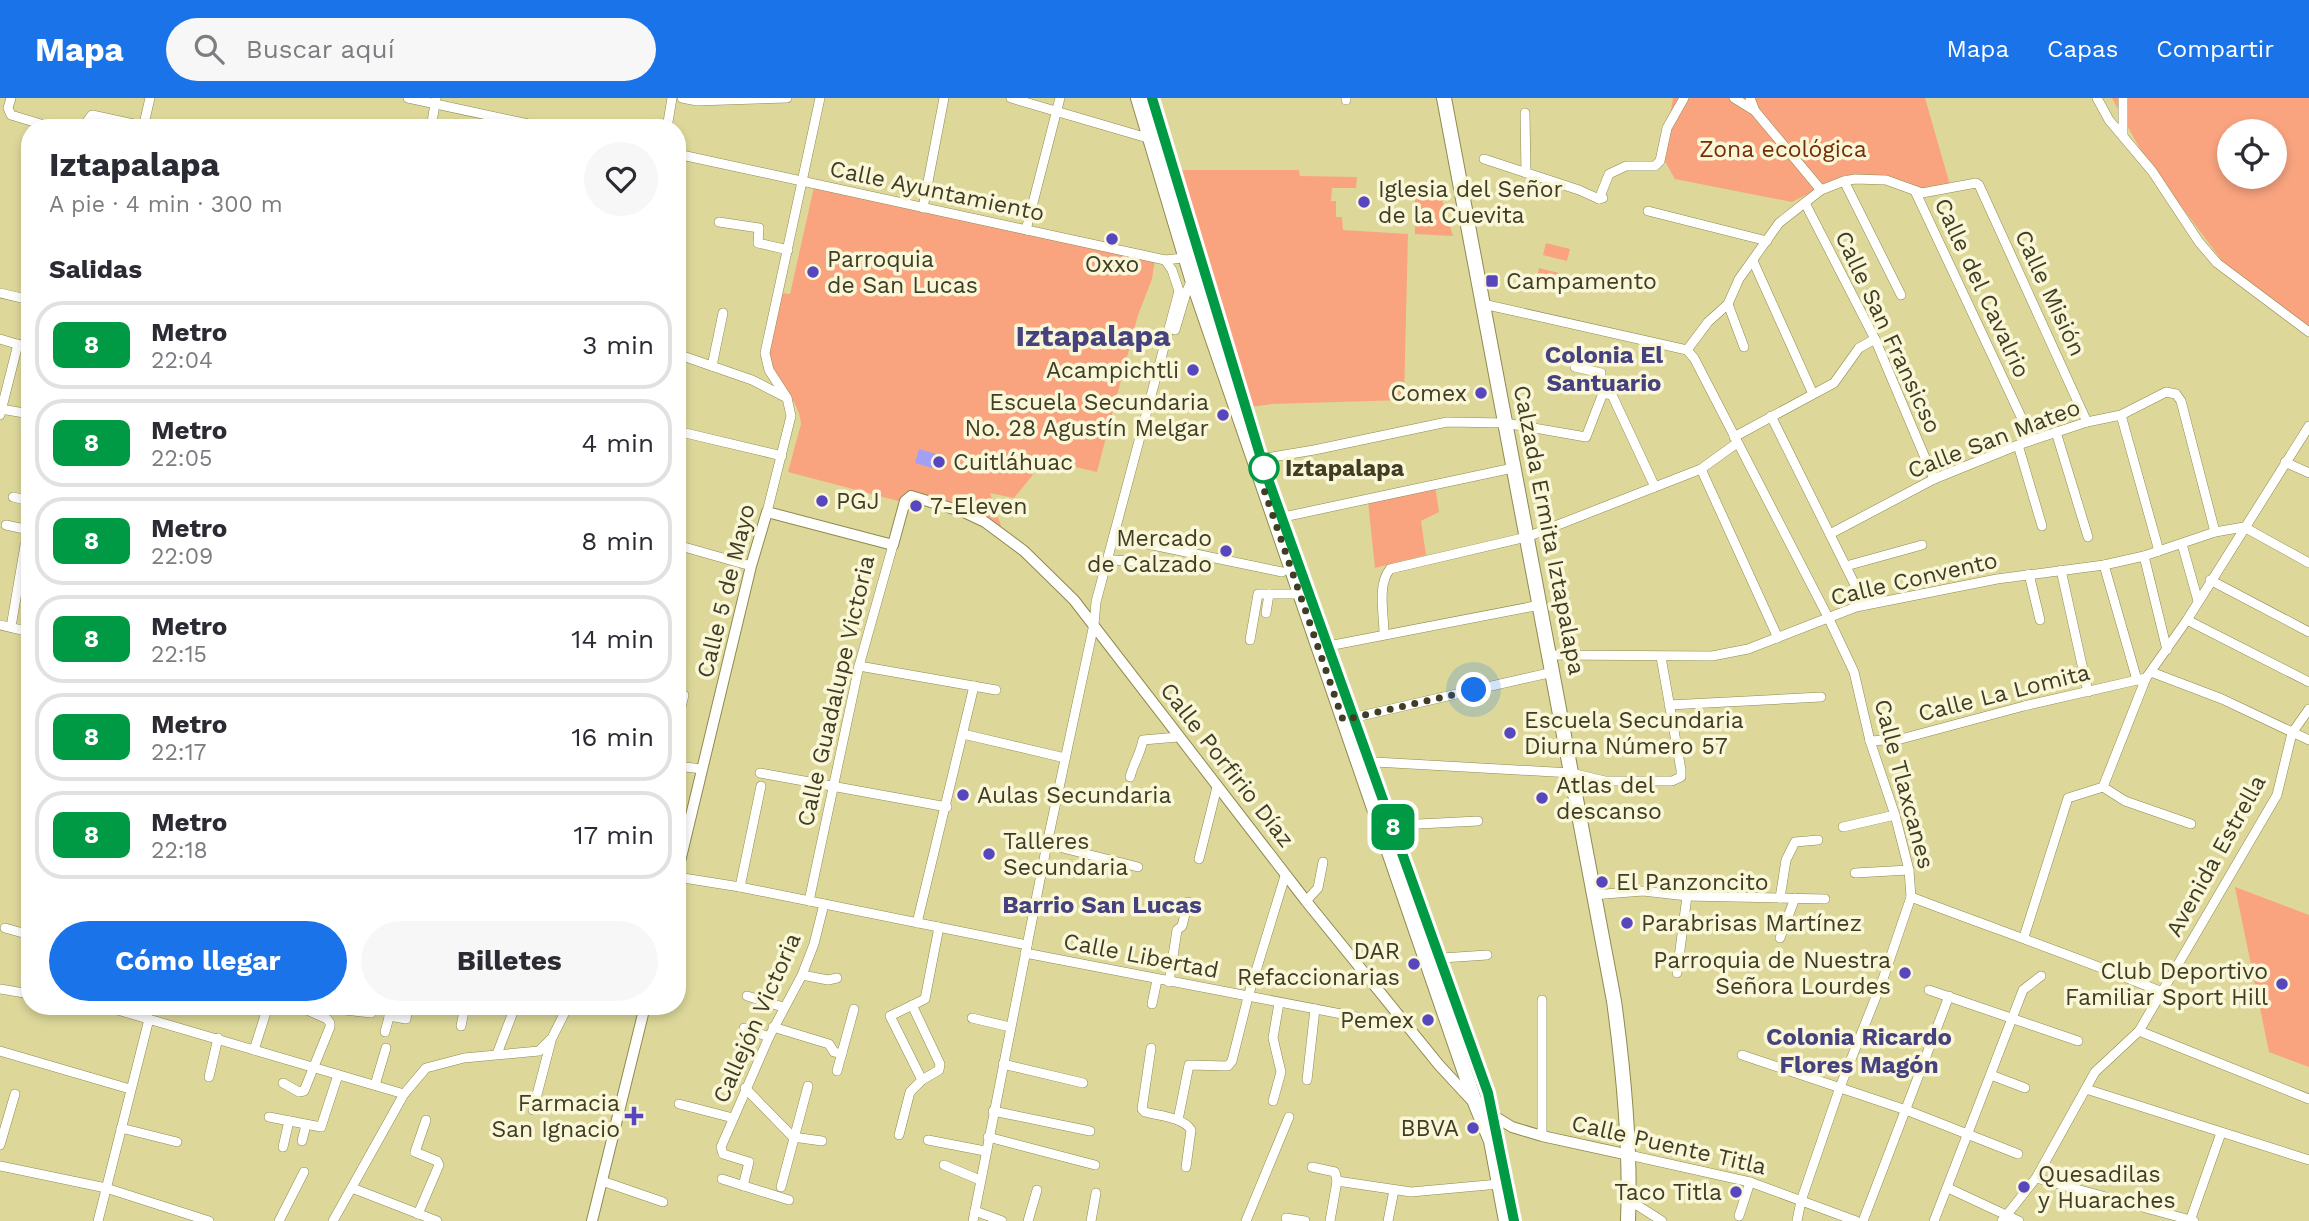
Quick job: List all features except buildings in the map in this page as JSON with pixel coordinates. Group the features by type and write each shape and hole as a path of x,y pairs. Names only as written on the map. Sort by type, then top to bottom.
{"main road":[{"path":"1138,98 1192,279 1379,826 1491,1141 1506,1221"},
{"name":"Calzada Ermita Iztapalapa","path":"1444,98 1572,773 1619,1037 1629,1155 1628,1221"}],"street":[{"path":"11,98 8,108 11,115 24,119"},
{"path":"147,119 150,98"},
{"path":"408,98 509,119"},
{"path":"668,119 672,98"},
{"path":"682,98 787,98"},
{"path":"787,398 769,370 765,353 820,98"},
{"path":"923,208 944,98"},
{"path":"1011,98 1151,139"},
{"path":"1026,230 1060,98"},
{"path":"1484,159 1601,198 1609,174 1626,166 1656,166 1660,161 1667,128 1684,98"},
{"path":"1734,98 1755,111 1821,190"},
{"path":"1750,98 1755,111"},
{"path":"2096,98 2109,120 2152,171 2183,221 2217,262 2309,332"},
{"path":"2123,98 2123,135"},
{"path":"1525,113 1526,173"},
{"path":"89,119 92,115 110,119"},
{"name":"Calle Ayuntamiento","path":"686,156 1165,260"},
{"path":"1483,304 1687,350 1708,321 1728,304 1739,279 1779,223 1821,190 1844,181 1886,180 1915,191"},
{"path":"1844,181 1901,295"},
{"name":"Calle Misión","path":"1915,191 1976,183 1979,185 2087,422"},
{"name":"Calle del Cavalrio","path":"1915,191 2032,440"},
{"name":"Calle San Fransicso","path":"1805,203 1875,339 1934,479"},
{"path":"1648,211 1767,241"},
{"path":"719,222 760,228 758,243 788,250"},
{"path":"1096,611 1100,608 1113,560 1179,291 1172,270 1165,260 1183,258 1186,252"},
{"path":"1753,261 1813,394"},
{"path":"1002,1221 974,1216 993,1111 1094,624 1096,602 1117,538 1185,293 1192,279"},
{"path":"0,293 21,298"},
{"path":"1728,304 1744,347"},
{"path":"712,366 723,313"},
{"path":"0,339 21,345"},
{"path":"1384,634 1383,593 1386,574 1390,569 1527,537 1701,469 1771,416 1834,383 1858,348 1875,339"},
{"path":"18,344 1,412 21,413"},
{"name":"Calle Tlaxcanes","path":"1687,350 1694,358 1854,672 1870,741 1895,816 1909,870 1911,897 1883,979 1840,1087 1801,1201 1797,1221"},
{"path":"686,357 752,380 787,398"},
{"path":"1254,460 1447,422 1505,422 1586,437 1603,393 1600,385 1601,373 1575,367"},
{"name":"Calle San Mateo","path":"1830,534 1934,479 2032,440 2087,422 2121,415 2166,392 2176,394 2181,401 2215,532"},
{"path":"1603,393 1612,395 1655,487"},
{"name":"Calle 5 de Mayo","path":"686,837 751,566 782,456 791,416 787,398"},
{"path":"2121,415 2159,551"},
{"path":"1771,416 1865,605"},
{"path":"2103,787 2145,677 2167,650 2309,426"},
{"path":"2056,432 2088,537"},
{"path":"686,433 782,456"},
{"path":"2018,445 2042,526"},
{"path":"2285,462 2309,473"},
{"path":"1274,519 1513,468"},
{"path":"1701,469 1777,638"},
{"name":"Calle Guadalupe Victoria","path":"809,901 859,666 905,500 911,496"},
{"name":"Calle Porfirio Díaz","path":"911,496 964,512 1004,535 1052,577 1094,624 1306,901 1459,1088 1476,1105"},
{"path":"13,497 21,499"},
{"path":"767,512 893,545"},
{"path":"760,535 772,524 787,517"},
{"path":"6,525 21,528"},
{"path":"2244,527 2309,563"},
{"name":"Calle Convento","path":"1550,655 1712,656 1748,649 1865,605 2029,574 2104,565 2144,556 2215,532 2244,527"},
{"path":"1117,538 1282,572"},
{"path":"2182,544 2198,601"},
{"path":"1846,566 1922,545"},
{"path":"686,548 751,566"},
{"path":"2144,556 2167,650"},
{"path":"1113,560 1175,564"},
{"path":"2104,565 2145,677"},
{"path":"11,627 21,568"},
{"path":"2060,570 2088,692"},
{"path":"2029,574 2040,620"},
{"path":"2210,580 2309,632"},
{"path":"1250,640 1258,594 1300,594"},
{"path":"1266,613 1269,594"},
{"path":"1318,648 1540,605"},
{"path":"2186,620 2309,682"},
{"path":"0,625 21,630"},
{"path":"1357,761 1572,773 1605,780 1672,781 1681,777 1661,657"},
{"path":"859,666 996,690"},
{"path":"1343,720 1553,672"},
{"path":"2145,677 2222,699 2309,740"},
{"name":"Calle La Lomita","path":"1870,741 1901,739 2145,677"},
{"path":"917,923 974,686"},
{"path":"1669,705 1821,697"},
{"name":"Avenida Estrella","path":"2004,1218 2036,1178 2095,1072 2139,1031 2277,795 2292,733 2309,709"},
{"path":"963,734 1065,758"},
{"path":"1130,777 1143,740 1178,737"},
{"path":"686,767 702,769"},
{"path":"760,773 947,807"},
{"path":"740,887 761,786"},
{"path":"1199,859 1217,787"},
{"path":"2024,937 2068,798 2103,787 2125,801 2191,824"},
{"path":"1843,827 1895,816"},
{"path":"1379,826 1478,821"},
{"path":"1780,898 1786,860 1795,842 1818,840"},
{"path":"1047,844 1138,867"},
{"path":"1306,901 1318,888 1323,862"},
{"path":"1855,873 1909,870"},
{"path":"1178,1120 1189,1065 1228,1066 1231,1061 1286,876"},
{"name":"Calle Libertad","path":"686,877 939,927 1157,980 1409,1027"},
{"path":"1593,895 1643,891 1687,896 1825,899"},
{"path":"1677,973 1687,896"},
{"path":"1911,897 2024,937 2162,992"},
{"path":"1780,938 1795,898"},
{"path":"1169,982 1177,930 1182,926 1188,902"},
{"name":"Callejón Victoria","path":"743,1186 749,1162 723,1154 721,1147 773,1027 802,975 814,944 824,904"},
{"path":"922,1080 890,1016 925,999 939,927"},
{"path":"5,928 21,932"},
{"path":"1427,959 1487,955"},
{"path":"802,975 828,980 837,978"},
{"path":"1934,1221 2023,990 2041,976"},
{"path":"1152,1004 1157,980"},
{"path":"0,989 21,992"},
{"path":"1929,990 2078,1041"},
{"path":"747,996 783,1007"},
{"path":"1863,1221 1949,996"},
{"path":"1542,1000 1542,1136"},
{"path":"1273,1101 1281,1072 1273,1038 1279,1003"},
{"path":"899,1135 910,1092 922,1080 939,1070 940,1064 912,1005"},
{"path":"837,1071 854,1009"},
{"path":"1307,1080 1315,1009"},
{"path":"135,1015 404,1094"},
{"path":"254,1050 265,1015"},
{"path":"283,1083 302,1092 330,1023 318,1015"},
{"path":"385,1032 389,1015"},
{"path":"461,1026 463,1015"},
{"path":"497,1055 512,1015"},
{"path":"533,1110 552,1038 564,1015"},
{"path":"592,1221 643,1015"},
{"path":"972,1018 1010,1027"},
{"path":"98,1221 149,1019"},
{"path":"773,1027 829,1044 834,1052 842,1054"},
{"path":"744,1028 769,1037"},
{"path":"2139,1031 2309,1099"},
{"path":"209,1077 218,1038"},
{"path":"333,1221 404,1094 426,1068 464,1058 539,1051 552,1038"},
{"path":"375,1085 386,1048"},
{"path":"1151,1048 1142,1109 1189,1125 1191,1130 1186,1167"},
{"path":"0,1051 130,1090"},
{"path":"1742,1055 1906,1110 2018,1154"},
{"path":"1003,1064 1083,1083"},
{"path":"269,1117 321,1127 338,1075"},
{"path":"1991,1075 2025,1088"},
{"path":"781,1187 808,1086"},
{"path":"745,1088 793,1137 822,1141"},
{"path":"2086,1089 2309,1160"},
{"path":"0,1144 3,1119 15,1094"},
{"path":"679,1104 733,1118"},
{"name":"Calle Puente Titla","path":"1476,1105 1512,1127 1750,1182 1856,1221"},
{"path":"993,1111 1090,1131"},
{"path":"1246,1221 1289,1117"},
{"path":"418,1214 439,1165 437,1161 415,1152 426,1120"},
{"path":"283,1147 289,1121"},
{"path":"302,1141 306,1125"},
{"path":"121,1128 177,1142"},
{"path":"2036,1178 2191,1221 2221,1133"},
{"path":"988,1137 1095,1165"},
{"path":"928,1140 985,1151"},
{"path":"944,1165 980,1180"},
{"path":"0,1166 106,1188 209,1221"},
{"path":"1312,1167 1335,1172 1337,1181 1330,1221"},
{"path":"279,1221 304,1172"},
{"path":"722,1179 789,1200"},
{"path":"602,1181 663,1202"},
{"path":"1337,1181 1411,1192 1499,1184"},
{"path":"1739,1216 1750,1182"},
{"path":"352,1188 437,1221"},
{"path":"1948,1188 2004,1218 2019,1221"},
{"path":"1028,1221 1037,1190"},
{"path":"1388,1221 1394,1190"},
{"path":"1091,1221 1096,1193"},
{"path":"1629,1200 1662,1221"},
{"path":"1286,1218 1305,1221"}],"green space":[{"name":"Zona ecológica","path":"1673,98 1925,98 1950,185 1924,189 1845,175 1792,202 1675,179 1663,158"},
{"path":"2112,98 2309,98 2309,337 2223,262 2145,158"},
{"path":"1176,170 1299,170 1300,176 1357,177 1356,188 1332,188 1331,201 1336,201 1336,217 1342,217 1343,230 1408,234 1404,400 1251,407"},
{"path":"1415,185 1421,185 1441,196 1453,236 1415,234"},
{"path":"814,187 1155,260 1152,279 1138,315 1097,472 1036,458 1032,476 1014,498 990,493 1003,532 909,492 902,502 788,472 801,424 796,406 775,375 768,352 780,293 790,294"},
{"path":"1546,243 1570,249 1567,261 1543,255"},
{"path":"1539,268 1563,274 1561,286 1536,280"},
{"path":"1435,485 1439,512 1421,521 1426,555 1375,568 1368,501"},
{"name":"Club Deportivo Familiar Sport Hill","path":"2235,887 2309,915 2309,1067 2269,1052"}],"shaded area":[{"path":"919,449 936,454 932,468 915,463"}],"metro line":[{"name":"8","path":"1152,98 1264,468 1488,1093 1514,1221"}],"place":[{"name":"Iglesia del Señor de la Cuevita","path":"1364,202"},
{"name":"Oxxo","path":"1112,239"},
{"name":"Parroquia de San Lucas","path":"813,272"},
{"name":"Campamento","path":"1492,281"},
{"name":"Acampichtli","path":"1193,370"},
{"name":"Comex","path":"1481,393"},
{"name":"Escuela Secundaria No. 28 Agustín Melgar","path":"1223,415"},
{"name":"Cuitláhuac","path":"939,462"},
{"name":"Iztapalapa","path":"1264,468"},
{"name":"PGJ","path":"822,501"},
{"name":"7-Eleven","path":"916,506"},
{"name":"Mercado de Calzado","path":"1226,551"},
{"name":"Escuela Secundaria Diurna Número 57","path":"1510,733"},
{"name":"Aulas Secundaria","path":"963,795"},
{"name":"Atlas del descanso","path":"1542,798"},
{"name":"Talleres Secundaria","path":"989,854"},
{"name":"El Panzoncito","path":"1602,882"},
{"name":"Parabrisas Martínez","path":"1627,923"},
{"name":"DAR Refaccionarias","path":"1414,964"},
{"name":"Parroquia de Nuestra Señora Lourdes","path":"1905,973"},
{"name":"Club Deportivo Familiar Sport Hill","path":"2282,984"},
{"name":"Pemex","path":"1428,1020"},
{"name":"Farmacia San Ignacio","path":"634,1116"},
{"name":"BBVA","path":"1473,1128"},
{"name":"Quesadilas y Huaraches","path":"2024,1187"},
{"name":"Taco Titla","path":"1736,1192"}],"district":[{"name":"Iztapalapa","path":"1093,335"},
{"name":"Colonia El Santuario","path":"1604,369"},
{"name":"Barrio San Lucas","path":"1102,905"},
{"name":"Colonia Ricardo Flores Magón","path":"1859,1051"}],"route":[{"path":"1264,468 1260,478 1343,720 1474,690"}]}
